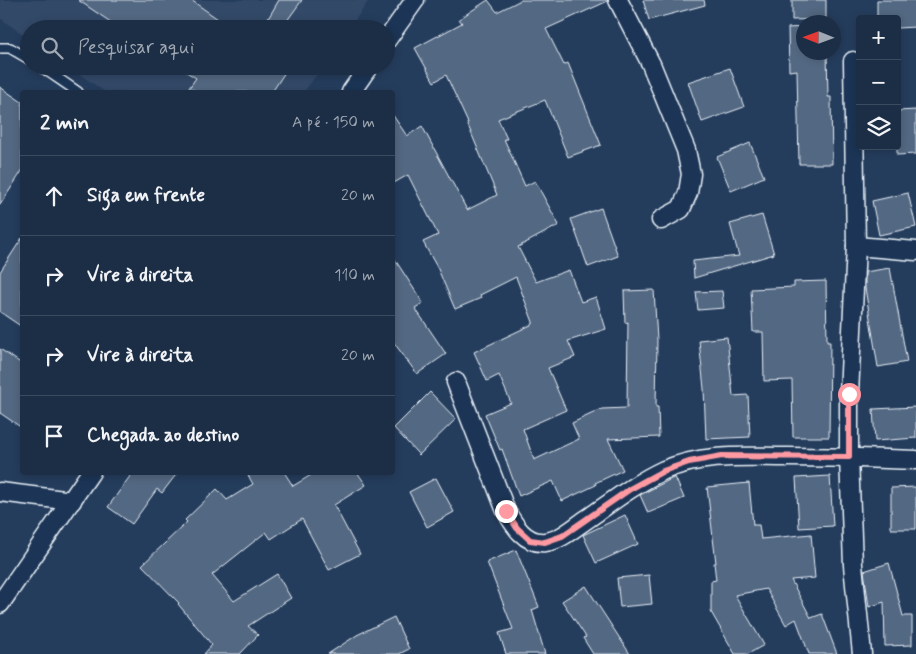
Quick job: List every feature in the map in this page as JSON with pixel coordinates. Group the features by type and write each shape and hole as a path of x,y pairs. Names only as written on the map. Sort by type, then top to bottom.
{"street":[{"path":"395,28 415,0"},
{"path":"618,0 651,64 686,150 691,174 688,194 681,209 661,220"},
{"path":"853,60 856,246 849,394 849,457 853,565 862,654"},
{"path":"352,90 363,75"},
{"path":"856,246 916,251"},
{"path":"456,382 506,511 517,528 530,540 545,542 562,536 630,489 663,471 689,462 722,456 849,457 916,460"},
{"path":"0,604 89,475"},
{"path":"0,492 72,501"}],"lane":[{"path":"0,48 10,48 20,54"},
{"path":"53,75 75,90"}],"shaded area":[{"path":"0,0 369,0 355,20 20,20 20,32 0,18"},
{"path":"81,75 316,75 305,90 102,90"}],"building":[{"path":"78,0 191,0 219,20 108,20"},
{"path":"279,0 302,0 288,20 267,20"},
{"path":"488,0 497,12 521,0 608,1 546,29 564,65 568,63 601,145 568,157 545,100 498,119 507,139 504,139 525,186 535,181 559,225 518,247 536,282 569,270 581,302 596,297 606,329 568,341 575,357 548,368 566,410 523,429 534,460 579,439 572,423 602,409 627,408 628,322 625,323 624,291 654,290 657,340 656,407 658,407 659,437 608,439 623,470 562,501 553,481 519,496 502,449 500,450 485,414 511,403 499,375 487,381 474,352 533,324 516,277 480,295 481,298 455,309 438,269 423,242 438,235 408,175 395,182 395,118 407,136 422,126 467,210 497,195 446,75 434,82 415,48 462,23 459,19"},
{"path":"643,0 704,0 705,5 649,20"},
{"path":"792,0 826,0 826,15 796,15 796,20 792,20"},
{"path":"877,0 916,0 916,27 901,28 901,15 877,15"},
{"path":"788,28 796,28 796,60 827,60 828,97 831,97 832,164 799,164 797,70 789,71"},
{"path":"730,68 744,107 702,122 688,82"},
{"path":"191,75 283,75 273,90 194,90 189,88 196,78"},
{"path":"0,87 20,101 20,174 0,205"},
{"path":"916,110 916,154 897,155 897,150 901,150 901,111"},
{"path":"750,143 764,177 731,191 717,157"},
{"path":"908,193 916,227 879,235 872,201"},
{"path":"601,208 618,256 588,267 571,219"},
{"path":"762,215 774,254 694,278 693,261 739,256 730,224"},
{"path":"20,241 20,326 0,312 0,272"},
{"path":"395,260 423,303 415,308 446,354 417,374 395,344"},
{"path":"890,268 907,362 878,367 865,288 865,272"},
{"path":"826,281 827,342 830,342 829,437 793,437 792,380 764,381 763,332 753,332 751,289 794,287 794,282"},
{"path":"722,291 724,308 698,310 696,292"},
{"path":"727,337 733,396 748,395 750,437 706,439 704,389 699,340"},
{"path":"0,349 20,363 20,427 0,413"},
{"path":"430,392 456,419 419,455 395,427"},
{"path":"916,407 916,438 875,441 873,409"},
{"path":"131,475 176,475 162,493 157,489 132,524 108,507"},
{"path":"248,475 286,475 293,486 311,475 359,475 366,485 334,505 360,554 329,570 302,519 271,539 266,532 212,575 234,601 277,574 291,598 248,626 258,635 240,654 204,654 212,645 179,603 142,565 187,522 185,520 217,489 227,500 253,484"},
{"path":"830,476 833,526 799,528 796,478"},
{"path":"675,477 684,498 648,513 640,495"},
{"path":"436,478 454,512 427,527 409,492"},
{"path":"749,483 753,525 759,525 761,539 811,534 815,578 791,580 811,618 822,614 837,654 809,654 796,619 786,625 766,589 735,595 764,645 748,654 735,654 711,612 711,581 716,580 714,563 716,563 707,487"},
{"path":"916,487 916,529 891,529 891,488"},
{"path":"625,515 638,544 596,563 583,535"},
{"path":"516,550 539,607 532,610 545,654 506,654 499,633 513,629 487,562"},
{"path":"889,563 903,616 912,616 912,645 885,646 884,602 869,607 864,571"},
{"path":"649,575 652,604 620,607 617,578"},
{"path":"586,586 630,654 593,654 583,638 586,637 562,601"},
{"path":"394,617 409,649 399,654 328,654 357,635"}],"route":[{"path":"506,511 517,528 530,540 545,542 562,536 630,489 663,471 689,462 722,456 849,457 849,394"}]}
